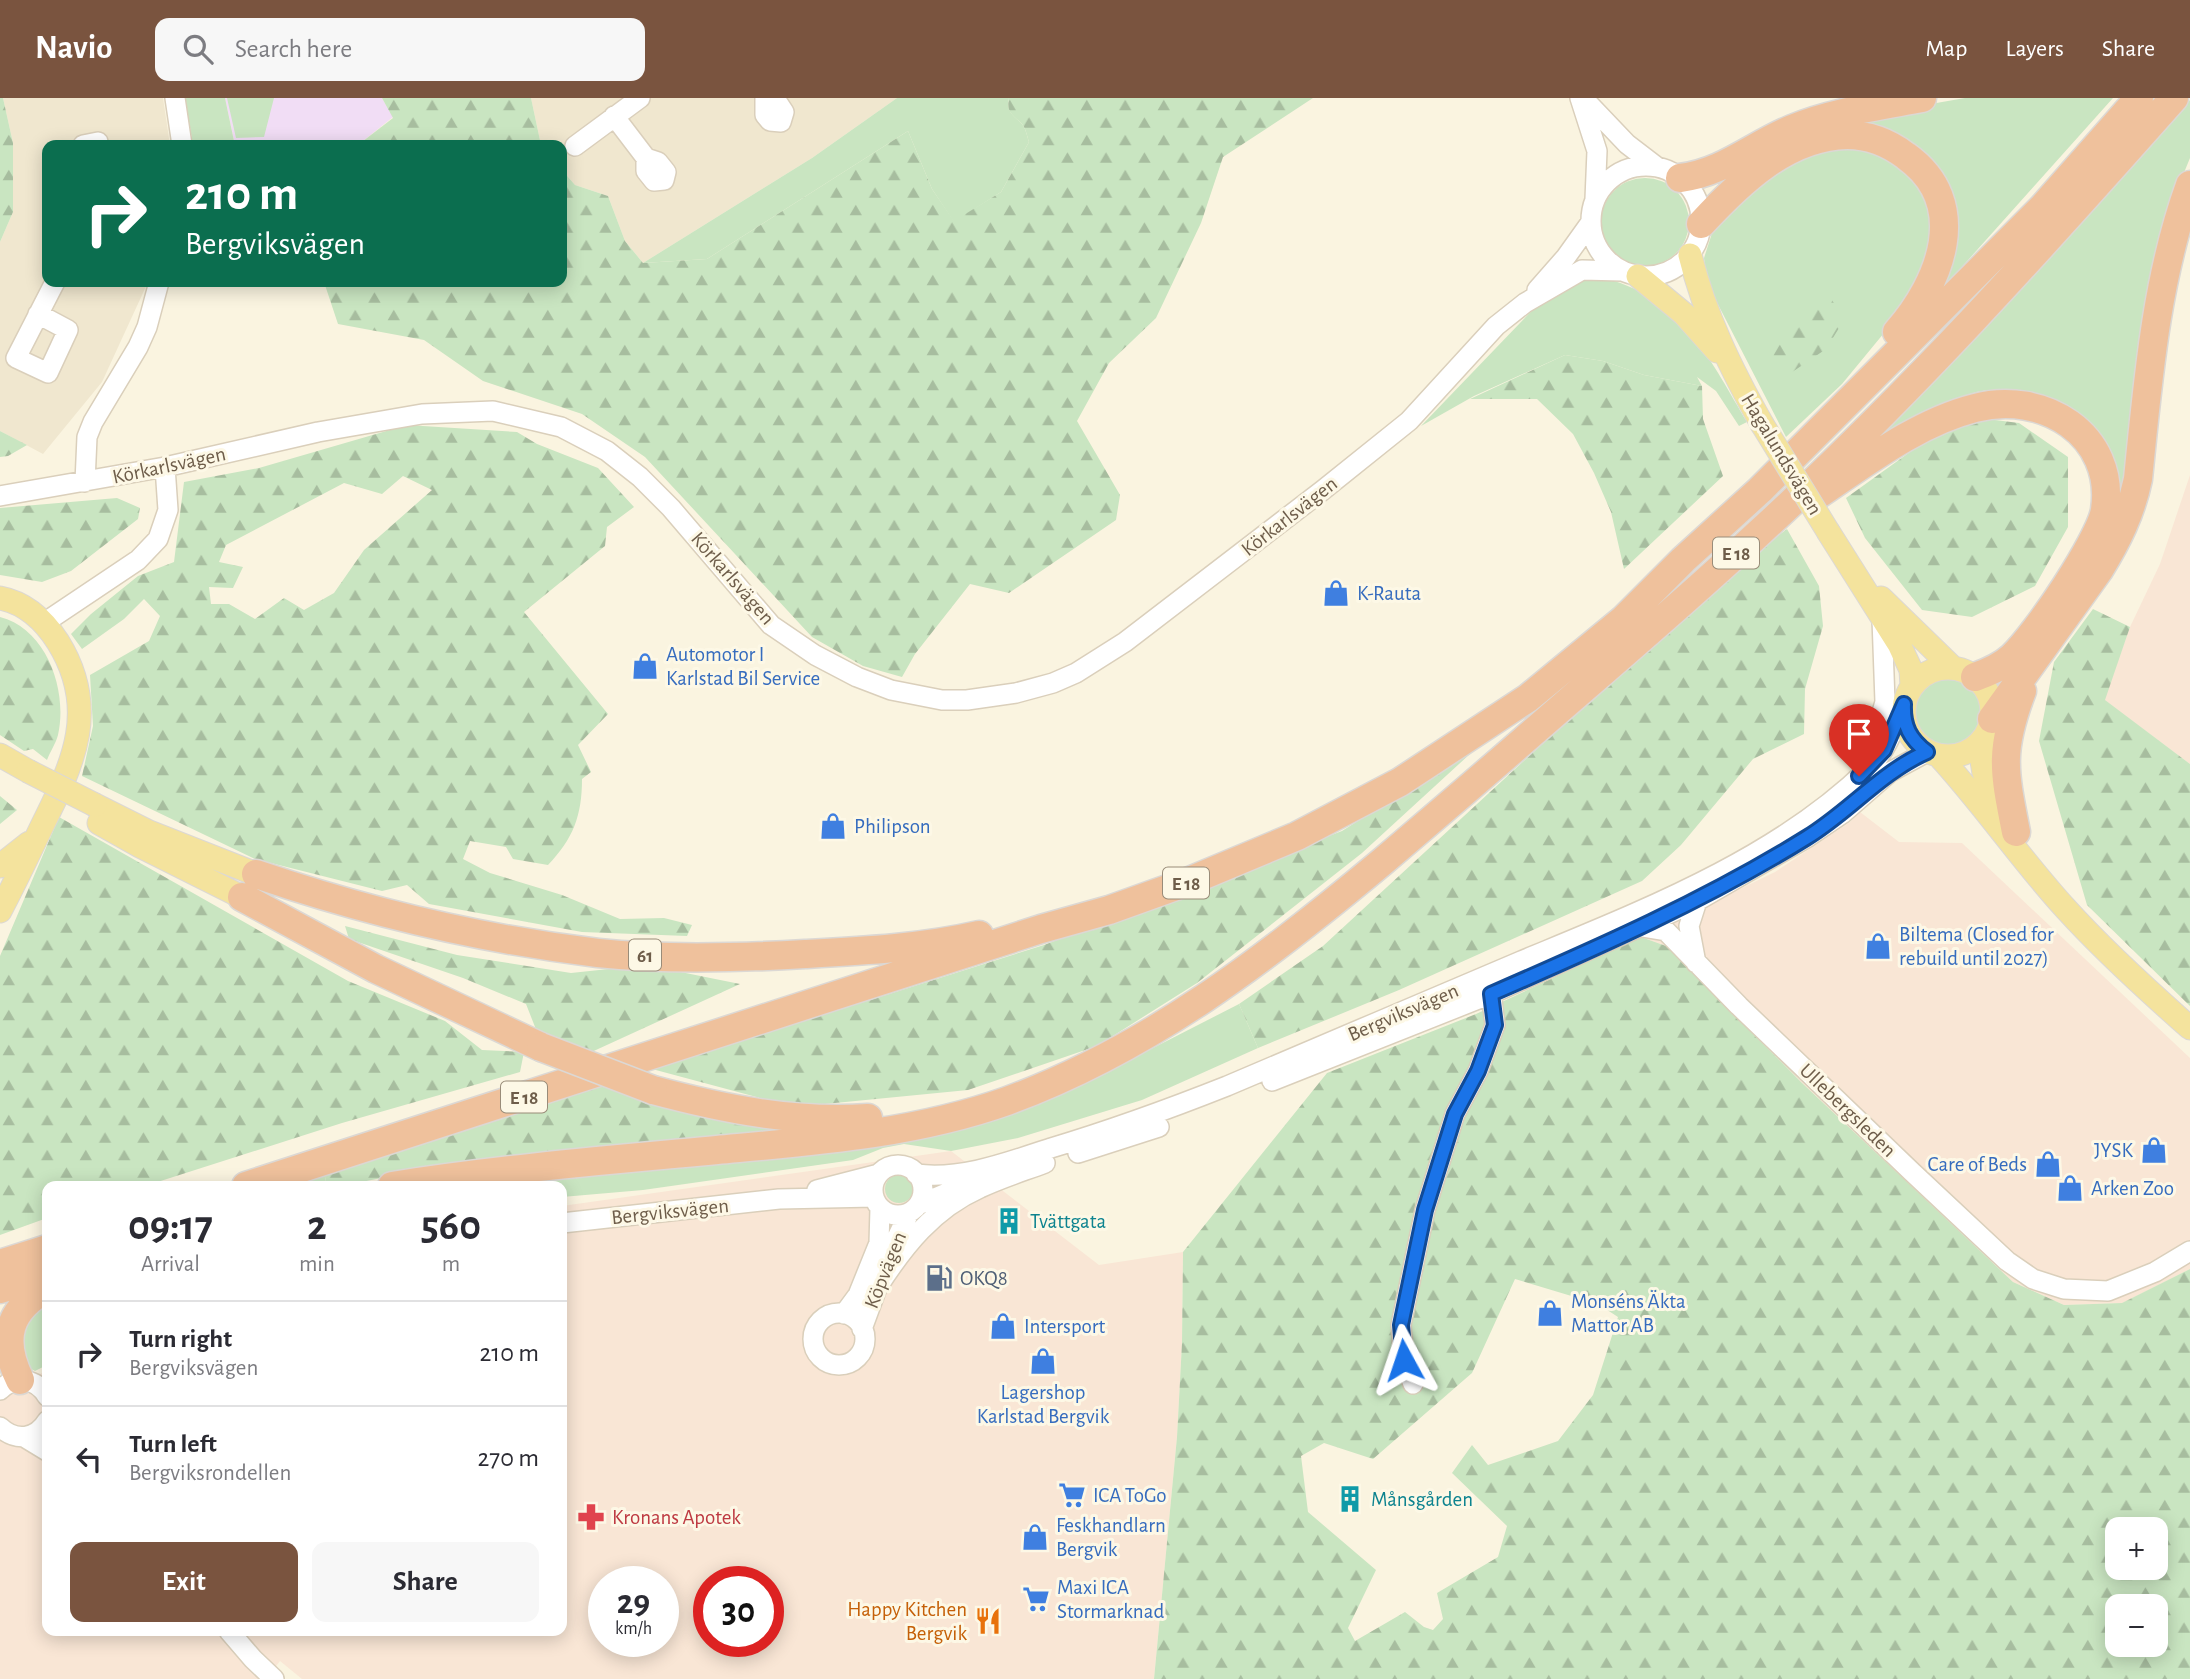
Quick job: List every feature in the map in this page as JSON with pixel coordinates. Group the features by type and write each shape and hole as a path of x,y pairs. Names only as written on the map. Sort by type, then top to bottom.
{"highway":[{"path":"1668,172 1699,175 1719,168 1812,121 1923,98"},
{"name":"E 18","path":"261,1181 1041,929 1109,910 1246,859 1349,810 1400,782 1500,717 1563,670 1624,619 1683,560 1742,507 2042,208 2139,98"},
{"name":"E 18","path":"426,1181 487,1172 807,1142 905,1128 968,1113 1048,1084 1161,1027 1256,964 1306,925 1487,772 1761,532 1910,385 2046,243 2174,98"},
{"path":"1701,224 1727,196 1766,163 1809,143 1846,135 1877,140 1893,147 1917,164 1932,184 1942,208 1943,245 1937,268 1915,311 1742,507"},
{"path":"1987,730 2113,548 2133,503 2158,312 2174,238 2190,185"},
{"path":"1761,532 1899,442 1928,425 1954,415 2001,403 2023,404 2063,418 2090,446 2099,463 2105,495 2101,522 2079,564 2025,643 2004,664 1964,672"},
{"path":"2016,832 2004,758 2011,723 2033,663"},
{"name":"61","path":"249,886 325,897 400,918 521,942 600,953 736,957 819,954 897,948 1014,927 1041,929"},
{"name":"61","path":"249,886 376,969 541,1047 653,1090 707,1104 761,1114 850,1119 933,1111 1048,1084"},
{"path":"0,1264 42,1251"},
{"path":"0,1289 42,1276"},
{"path":"30,1386 7,1357 8,1328 18,1308 42,1291"}],"main road":[{"name":"Hagalundsvägen","path":"1690,255 1698,288 1728,363 1762,424 1907,659 1908,695"},
{"name":"Hagalundsvägen","path":"1630,274 1684,314 1728,363"},
{"name":"Hagalundsvägen","path":"1833,539 1880,598 1964,672"},
{"path":"0,598 24,606 44,623 65,652 79,699 80,717 71,767 0,911"},
{"path":"2039,876 1981,768 1989,695 1964,672 1937,669 1923,675 1908,695 1904,718 1908,732 1916,743 1933,754 1968,788 2006,839 2067,911 2148,991 2190,1028"},
{"path":"1933,754 1963,755 1987,730"},
{"name":"61","path":"0,755 25,776"},
{"name":"61","path":"0,768 25,776 91,810 140,846 249,886"},
{"path":"0,866 10,860 40,830"}],"street":[{"path":"175,98 181,140"},
{"path":"575,146 640,98"},
{"path":"1581,98 1627,144 1692,191 1699,206 1701,224 1698,240 1690,255 1680,265 1653,276 1630,274 1609,263 1599,251 1591,222 1597,151 1581,98"},
{"path":"614,116 646,158"},
{"path":"1595,199 1606,183 1621,172 1638,167 1668,172"},
{"name":"Körkarlsvägen","path":"1525,303 1566,257 1591,222"},
{"name":"Körkarlsvägen","path":"0,496 165,467 318,432 422,414 493,411 561,428 607,451 640,477 671,508 771,625 815,655 857,677 891,690 942,700 967,700 1016,693 1053,683 1076,673 1125,642 1324,490 1409,421 1496,326 1525,303 1582,270 1630,274"},
{"path":"38,314 52,287"},
{"path":"85,482 87,437 93,422 138,347 147,327 155,287"},
{"path":"44,623 138,561 158,540 168,510 165,467"},
{"name":"Bergviksvägen","path":"1859,776 1875,741 1885,702 1882,619"},
{"name":"Bergviksvägen","path":"913,1209 1001,1171 1108,1145 1167,1124 1490,984 1698,883 1779,838 1859,776 1884,750 1908,695"},
{"name":"Bergviksvägen","path":"916,1174 939,1177 997,1166 1160,1112 1642,927 1697,901 1808,837 1842,814 1890,772 1933,754"},
{"path":"1697,901 1689,926 1697,964"},
{"name":"Ullebergsleden","path":"1642,927 1666,931 1697,964 1988,1243 2007,1261 2033,1279 2064,1289 2108,1290 2155,1272 2190,1251"},
{"name":"Bergviksvägen","path":"1413,1384 1404,1360 1401,1325 1425,1210 1455,1114 1478,1071 1495,1025 1490,984"},
{"path":"877,1288 901,1252 922,1227 942,1210 978,1188 1059,1158"},
{"path":"893,1166 909,1168 916,1174 923,1189 913,1209 894,1215 877,1203 873,1189 879,1174 893,1166"},
{"name":"Bergviksvägen","path":"567,1222 779,1199 879,1174"},
{"name":"Bergviksvägen","path":"779,1199 877,1203"},
{"name":"Köpvägen","path":"844,1314 858,1295 879,1243 877,1203"},
{"name":"Köpvägen","path":"862,1329 891,1250 913,1209"},
{"path":"844,1314 852,1317 862,1329 864,1343 856,1359 835,1365 819,1357 813,1343 815,1328 827,1316 844,1314"},
{"path":"8,1432 40,1431 42,1428"},
{"path":"8,1432 42,1449"},
{"path":"233,1636 274,1679"}],"shaded area":[{"path":"3,98 163,98 169,140 42,140 42,287 146,287 102,382 43,454 0,431 0,242 13,212 13,143"},
{"path":"225,98 382,98 393,117 364,140 234,140"},
{"path":"531,98 897,98 812,158 643,263 625,241 608,196 575,185 567,176 567,140 540,140"},
{"path":"2190,475 2190,764 2104,700 2130,627 2160,564"},
{"path":"1860,812 1899,842 1962,843 2190,1058 2190,1269 2123,1303 2064,1305 2013,1282 1801,1082 1666,946 1641,937 1775,872 1850,822"},
{"path":"951,1151 1099,1265 1183,1252 1177,1437 1154,1679 302,1679 280,1661 266,1679 0,1679 0,1391 42,1373 42,1636 567,1636 567,1205"}],"green space":[{"path":"0,98 3,98 13,143 13,212 0,242"},
{"path":"185,98 225,98 234,140 192,140"},
{"path":"227,98 274,98 264,137 236,138"},
{"path":"382,98 531,98 540,140 364,140 393,118"},
{"path":"897,98 1009,98 1009,110 1023,126 1029,142 1001,192 954,222 932,189 908,131 707,259 643,263 812,158"},
{"path":"1009,98 1313,98 1223,157 1201,223 1156,318 1109,363 1077,421 1120,495 1116,520 1009,593 970,584 915,654 902,677 863,666 812,637 645,457 582,414 483,381 424,340 338,324 326,287 567,287 567,176 575,185 608,196 625,241 643,263 707,259 908,131 932,189 954,221 1001,192 1029,142 1023,126 1009,110"},
{"path":"1965,98 2113,98 1935,297 1954,248 1955,206 1942,174 1845,119"},
{"path":"2190,100 2190,158 2181,180 2163,247 2152,306 2130,481 2105,550 2001,697 1991,678 2011,668 2026,652 2090,561 2107,532 2113,517 2117,491 2109,462 2092,432 2072,409 2052,398 2002,389 1958,398 1876,439"},
{"path":"1841,140 1881,149 1928,185 1932,260 1898,316 1842,384 1786,437 1707,283 1704,258 1714,227 1747,184"},
{"path":"1645,178 1670,185 1682,197 1689,222 1682,247 1670,259 1645,266 1620,259 1608,247 1601,222 1608,197 1620,185"},
{"path":"1581,276 1610,280 1638,291 1659,304 1694,338 1722,378 1747,422 1739,426 1716,391 1697,377 1702,386 1644,375 1603,361 1565,355 1474,396 1421,426 1544,298"},
{"path":"1832,300 1844,320 1826,349 1782,379 1762,362 1765,340 1798,311"},
{"path":"1565,355 1603,361 1644,375 1702,386 1703,419 1723,476 1624,569 1611,512 1573,434 1537,399 1470,399"},
{"path":"1979,418 2019,423 2068,457 2068,527 2035,586 1972,617 1922,610 1865,538 1846,498 1935,434"},
{"path":"407,425 517,432 537,444 598,468 634,507 607,527 605,546 524,612 608,714 578,745 591,772 582,779 578,816 570,836 548,865 513,859 506,847 470,841 463,859 490,873 562,895 620,919 664,918 692,925 687,936 582,932 429,904 407,885 382,891 255,859 82,776 93,726 90,675 149,641 160,616 144,599 124,619 82,649 71,634 138,576 174,562 184,482 259,468","holes":["403,476 432,490 364,550 334,593 304,610 284,598 255,619 229,604 211,604 209,587 233,588 243,567 219,562 226,545 344,483 382,494"]},
{"path":"0,431 27,445 8,456 0,457"},
{"path":"117,498 140,508 138,519 71,571 42,582 0,575 0,508"},
{"path":"1787,529 1819,586 1823,626 1805,689 1804,734 1753,759 1681,845 1642,881 1399,990 1258,1048 1239,1004 1323,946 1681,616 1741,564"},
{"path":"2093,609 2130,627 2105,700 2190,764 2190,1006 2087,905 2039,741 2054,662"},
{"path":"0,617 30,634 42,648 56,681 60,718 57,738 47,760 33,749 24,751 0,735"},
{"path":"1942,678 1956,678 1968,683 1978,693 1983,712 1978,731 1968,741 1956,746 1942,746 1930,741 1920,731 1915,719 1915,705 1920,693 1930,683"},
{"path":"1483,742 1362,853 1197,983 1097,1046 968,1090 794,1107 652,1069 1044,945 1342,831"},
{"path":"0,796 17,810 0,824"},
{"path":"59,817 348,981 445,1021 482,1050 524,1052 520,1072 342,1123 161,1181 42,1181 42,1220 0,1235 0,956"},
{"path":"345,926 457,955 571,973 646,965 740,984 585,1055 537,1032 526,1004 463,978 349,939"},
{"path":"1641,937 1666,946 1801,1082 2013,1282 2064,1305 2122,1303 2190,1269 2190,1679 1154,1679 1177,1437 1183,1252 1327,1073 1476,1014","holes":["1515,1279 1598,1304 1618,1317 1593,1395 1558,1441 1488,1465 1472,1445 1452,1473 1507,1526 1498,1557 1437,1593 1443,1619 1433,1630 1424,1627 1405,1612 1355,1641 1348,1628 1376,1570 1308,1512 1301,1456 1324,1443 1373,1459 1472,1373"]},
{"path":"1239,1004 1258,1048 1142,1100 1018,1138 951,1151 904,1144 883,1148 853,1160 643,1190 567,1197 567,1181 493,1181 1026,1105 1110,1070"},
{"path":"600,1084 808,1128 366,1181 326,1181 323,1168"},
{"path":"323,1168 326,1181 281,1181"},
{"path":"899,1175 909,1179 913,1189 909,1199 899,1203 889,1199 885,1189 889,1179"},
{"path":"42,1306 42,1368 35,1371 20,1363 18,1331"}],"place":[{"name":"K-Rauta","path":"1336,593"},
{"name":"Automotor I Karlstad Bil Service","path":"645,666"},
{"name":"Philipson","path":"833,826"},
{"name":"Biltema (Closed for rebuild until 2027)","path":"1878,946"},
{"name":"JYSK","path":"2154,1150"},
{"name":"Care of Beds","path":"2048,1164"},
{"name":"Arken Zoo","path":"2070,1188"},
{"name":"Tvättgata","path":"1009,1221"},
{"name":"OKQ8","path":"939,1278"},
{"name":"Monséns Äkta Mattor AB","path":"1550,1313"},
{"name":"Intersport","path":"1003,1326"},
{"name":"Lagershop Karlstad Bergvik","path":"1043,1361"},
{"name":"ICA ToGo","path":"1072,1495"},
{"name":"Månsgården","path":"1350,1499"},
{"name":"Kronans Apotek","path":"591,1517"},
{"name":"Feskhandlarn Bergvik","path":"1035,1537"},
{"name":"Maxi ICA Stormarknad","path":"1036,1599"},
{"name":"Happy Kitchen Bergvik","path":"988,1621"}],"route":[{"path":"1404,1360 1401,1325 1425,1210 1455,1114 1478,1071 1495,1025 1491,994 1697,901 1808,837 1842,814 1898,766 1927,752 1908,732 1904,704 1884,750 1859,776"}]}
